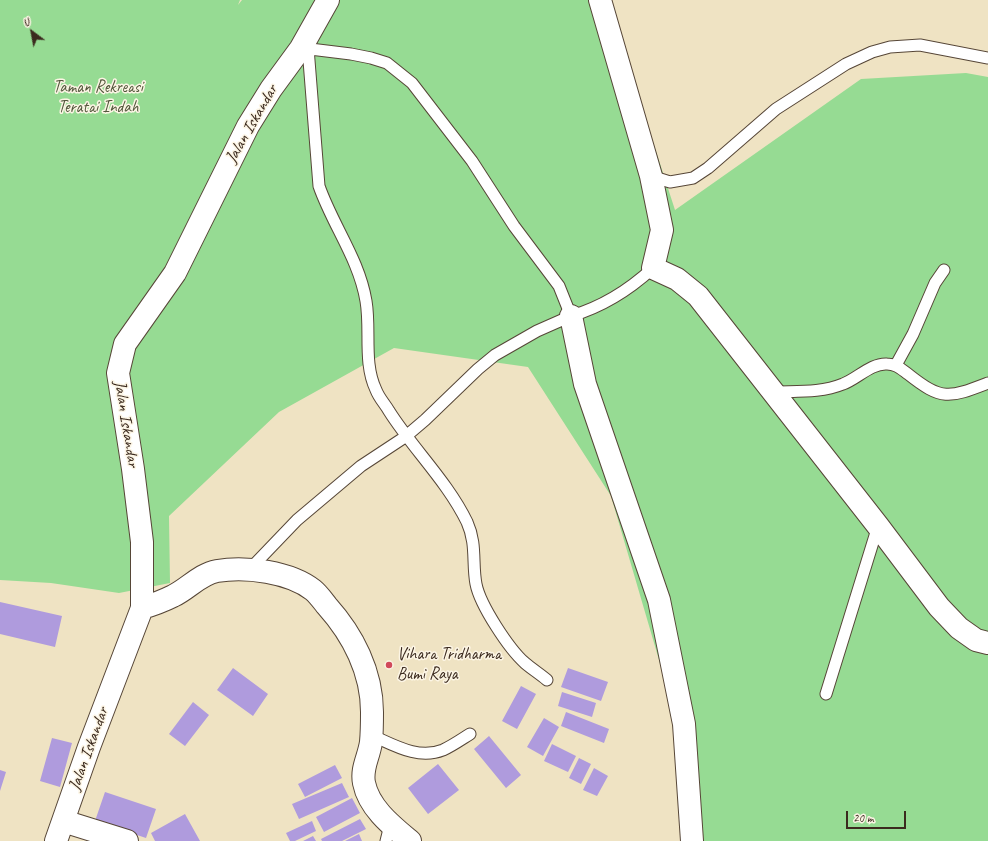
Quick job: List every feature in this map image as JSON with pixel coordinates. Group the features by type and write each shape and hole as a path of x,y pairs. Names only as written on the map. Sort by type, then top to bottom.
{"street":[{"name":"Jalan Iskandar","path":"60,831 89,746 142,608 142,542 133,469 118,373 125,344 175,273 248,126 271,89 305,48 328,0"},
{"path":"600,0 651,176 662,230 653,268 677,279 698,296 878,526 939,607 959,628 976,640 988,643"},
{"path":"571,316 586,384 658,600 684,724 692,841"},
{"path":"142,608 174,596 198,579 216,571 250,569 291,579 313,590 340,620 356,646 368,676 372,711 371,743 362,772 364,785 388,833 410,841"},
{"path":"60,831 127,841"}],"lane":[{"path":"651,176 670,182 693,178 708,168 776,109 846,64 872,52 890,47 920,45 988,58"},
{"path":"547,680 525,663 508,644 480,597 476,583 475,548 468,524 450,492 405,436 376,390 370,367 366,301 356,264 324,201 319,186 305,48 371,58 387,63 412,84 472,161 514,226 559,286 571,316"},
{"path":"250,569 297,520 361,466 405,436 495,355 537,332 608,301 638,282 653,268"},
{"path":"896,365 913,334 935,282 944,270"},
{"path":"774,392 822,390 844,384 885,363 896,365 924,387 941,394 959,394 988,383"},
{"path":"826,694 878,526"},
{"path":"371,735 406,750 420,754 442,750 470,734"}],"green space":[{"name":"Taman Rekreasi Teratai Indah","path":"0,0 240,0 238,5 242,0 607,0 675,210 861,79 966,73 988,77 988,841 704,841 688,759 611,496 528,367 394,348 279,412 169,516 170,583 119,593 51,583 0,580"}],"building":[{"path":"0,602 62,616 55,647 0,634"},
{"path":"233,668 268,694 253,716 217,690"},
{"path":"568,668 608,682 601,701 561,687"},
{"path":"521,686 536,694 517,729 502,721"},
{"path":"562,692 596,703 592,717 558,706"},
{"path":"193,702 209,715 185,746 169,734"},
{"path":"566,712 609,729 604,743 561,726"},
{"path":"544,718 559,727 543,756 527,747"},
{"path":"489,736 521,775 506,788 474,749"},
{"path":"52,738 72,743 60,787 40,781"},
{"path":"552,744 576,756 568,772 544,761"},
{"path":"579,758 591,764 581,784 569,778"},
{"path":"438,764 459,790 428,814 408,788"},
{"path":"335,765 342,778 305,797 298,784"},
{"path":"594,768 608,776 597,796 583,790"},
{"path":"0,770 6,772 0,791"},
{"path":"342,783 349,797 299,819 292,804"},
{"path":"105,792 156,809 146,838 95,821"},
{"path":"352,798 360,813 324,832 316,817"},
{"path":"185,814 200,841 155,841 151,833"},
{"path":"360,819 366,829 342,841 322,841 321,839"},
{"path":"312,821 316,831 295,841 290,841 286,833"},
{"path":"359,834 362,841 345,841"},
{"path":"313,836 316,841 303,841"}],"place":[{"name":"Vihara Tridharma Bumi Raya","path":"389,665"}]}
